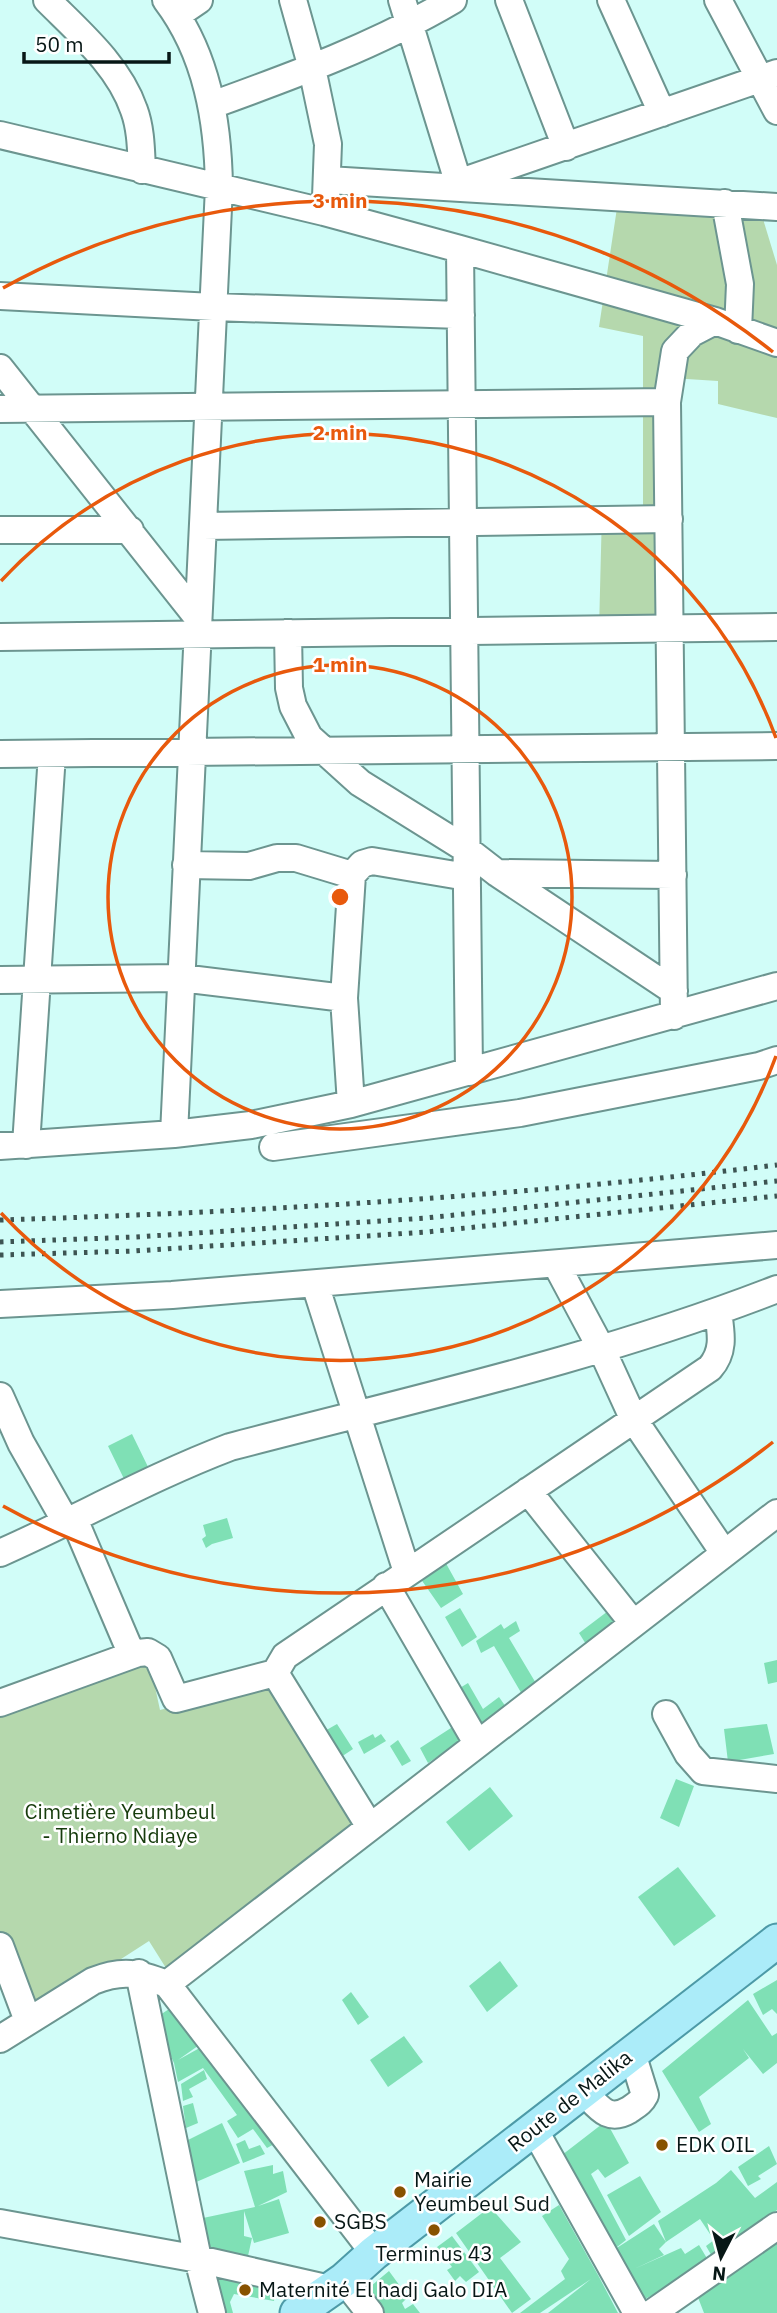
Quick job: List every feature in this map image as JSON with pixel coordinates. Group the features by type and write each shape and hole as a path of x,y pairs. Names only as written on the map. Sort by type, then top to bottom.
{"main road":[{"name":"Route de Malika","path":"297,2313 632,2053 773,1954"}],"street":[{"path":"47,0 96,49 128,94 139,127 142,170"},
{"path":"293,0 312,68 328,144 328,180 324,212"},
{"path":"212,105 312,68 407,12 453,0"},
{"path":"509,0 566,147"},
{"path":"611,0 662,113"},
{"path":"718,0 769,76 777,111"},
{"path":"174,1133 219,187 212,105 181,5"},
{"path":"407,12 460,185"},
{"path":"460,185 769,76"},
{"path":"0,135 324,212 727,325 777,344"},
{"path":"328,180 460,185 777,207"},
{"path":"725,203 740,284 727,325"},
{"path":"460,249 469,1072"},
{"path":"0,296 213,307 461,315"},
{"path":"674,1003 667,402 675,351 692,333 727,325"},
{"path":"0,368 130,530 198,626"},
{"path":"0,409 667,402"},
{"path":"203,526 669,519"},
{"path":"0,530 130,530"},
{"path":"0,637 198,626 288,633 777,627"},
{"path":"288,633 289,688 293,706 309,737 360,783 466,849 674,1003"},
{"path":"0,754 777,746"},
{"path":"26,1145 52,754"},
{"path":"187,865 249,866 277,858 296,858 352,876"},
{"path":"351,1104 344,998 352,876 362,864 372,861 467,877"},
{"path":"497,873 673,875"},
{"path":"0,979 181,978 344,998"},
{"path":"0,1146 251,1125 351,1104 469,1072 674,1003 777,986"},
{"path":"273,1147 520,1113 759,1066 777,1060"},
{"path":"0,1304 172,1295 777,1245"},
{"path":"556,1264 602,1350 634,1420 724,1553"},
{"path":"316,1283 357,1414 397,1579 477,1743"},
{"path":"0,1553 71,1522 183,1464 230,1447 602,1350 718,1312 777,1289"},
{"path":"0,1703 132,1655 148,1652 158,1658 176,1699 275,1673 285,1656 710,1368 717,1360 722,1341 718,1312"},
{"path":"0,1396 21,1443 71,1522 132,1655"},
{"path":"528,1491 633,1623"},
{"path":"167,1984 777,1513"},
{"path":"275,1673 370,1827"},
{"path":"666,1714 688,1754 703,1771 777,1779"},
{"path":"0,1946 28,2021"},
{"path":"0,2039 100,1978 121,1973 139,1973 167,1984 374,2253"},
{"path":"139,1973 198,2259 212,2313"},
{"path":"583,2091 607,2114 613,2116 620,2116 642,2102 645,2095 632,2053"},
{"path":"534,2129 637,2313"},
{"path":"0,2223 337,2284 370,2313"},
{"path":"652,2313 777,2226"}],"green space":[{"path":"617,208 763,219 777,265 777,418 718,404 718,381 671,378 673,631 599,630 602,511 643,509 643,336 599,327"},
{"name":"Cimetière Yeumbeul - Thierno Ndiaye","path":"149,1659 160,1710 274,1681 356,1825 171,1976 149,1941 25,2021 0,1939 0,1708"}],"building":[{"path":"132,1434 151,1473 127,1485 108,1446"},
{"path":"227,1518 233,1538 206,1548 202,1539 206,1536 203,1525"},
{"path":"443,1558 463,1594 441,1608 418,1575"},
{"path":"460,1608 477,1637 462,1647 445,1617"},
{"path":"612,1608 624,1621 589,1649 579,1633"},
{"path":"516,1621 520,1631 509,1638 537,1685 523,1696 494,1646 481,1653 476,1641 501,1624 504,1629"},
{"path":"777,1660 777,1682 768,1684 764,1663"},
{"path":"468,1683 483,1709 499,1697 506,1707 478,1730 455,1691"},
{"path":"337,1724 353,1749 338,1759 323,1732"},
{"path":"767,1724 774,1754 728,1762 724,1729"},
{"path":"454,1726 461,1741 428,1763 420,1748"},
{"path":"373,1734 375,1738 381,1734 386,1741 364,1754 358,1742"},
{"path":"398,1740 411,1761 402,1766 390,1746"},
{"path":"676,1779 694,1786 679,1827 660,1818"},
{"path":"490,1787 513,1816 469,1851 446,1822"},
{"path":"678,1867 716,1916 674,1946 638,1897"},
{"path":"500,1961 518,1986 487,2012 469,1986"},
{"path":"777,1980 777,2014 772,2009 763,2015 753,1994"},
{"path":"351,1992 369,2017 358,2025 342,2000"},
{"path":"748,2000 772,2036 777,2033 777,2063 763,2074 743,2049 749,2058 699,2097 711,2124 699,2132 662,2071"},
{"path":"172,2007 202,2043 178,2060 205,2045 278,2142 267,2148 253,2129 238,2138 227,2121 237,2115 203,2068 178,2082 174,2063 154,2019"},
{"path":"404,2036 423,2062 388,2087 370,2060"},
{"path":"204,2070 207,2079 189,2089 193,2097 183,2101 181,2084"},
{"path":"193,2103 198,2123 186,2128 183,2106"},
{"path":"606,2121 629,2163 605,2178 598,2169 591,2174 626,2240 612,2251 562,2155"},
{"path":"222,2123 240,2163 194,2183 184,2142"},
{"path":"245,2140 249,2149 260,2145 265,2154 243,2163 236,2144"},
{"path":"769,2146 777,2164 758,2176 761,2179 748,2186 738,2167"},
{"path":"273,2165 273,2174 283,2171 287,2192 258,2206 279,2199 289,2233 254,2243 244,2211 244,2236 252,2238 248,2256 208,2249 203,2218 255,2207 244,2171"},
{"path":"731,2170 755,2198 777,2182 777,2210 713,2258 706,2246 714,2240 700,2219 666,2242 658,2221"},
{"path":"640,2176 661,2212 629,2236 607,2195"},
{"path":"559,2205 618,2313 548,2313 591,2279 540,2313 520,2313 565,2279 561,2271 569,2259 542,2216"},
{"path":"490,2207 521,2242 500,2258 531,2299 512,2313 456,2233"},
{"path":"654,2224 666,2242 659,2249 664,2255 634,2269 681,2248 685,2254 699,2245 708,2260 681,2280 641,2301 612,2251"},
{"path":"452,2236 479,2272 466,2282 460,2276 455,2281 447,2270 452,2267 437,2247"},
{"path":"777,2240 777,2313 704,2313 697,2295"},
{"path":"389,2271 408,2297 402,2303 405,2309 413,2304 420,2313 379,2313 365,2291"},
{"name":"Maternité El hadj Galo DIA","path":"211,2272 276,2286 274,2301 234,2294 230,2302 233,2313 220,2313"}],"railway":[{"path":"0,1220 389,1201 584,1186 777,1165"},
{"path":"0,1242 136,1237 426,1218 777,1181"},
{"path":"0,1255 134,1251 427,1232 777,1196"}],"place":[{"name":"EDK OIL","path":"662,2145"},
{"name":"Mairie Yeumbeul Sud","path":"400,2192"},
{"name":"SGBS","path":"320,2222"},
{"name":"Terminus 43","path":"434,2230"},
{"name":"Maternité El hadj Galo DIA","path":"245,2290"}]}
